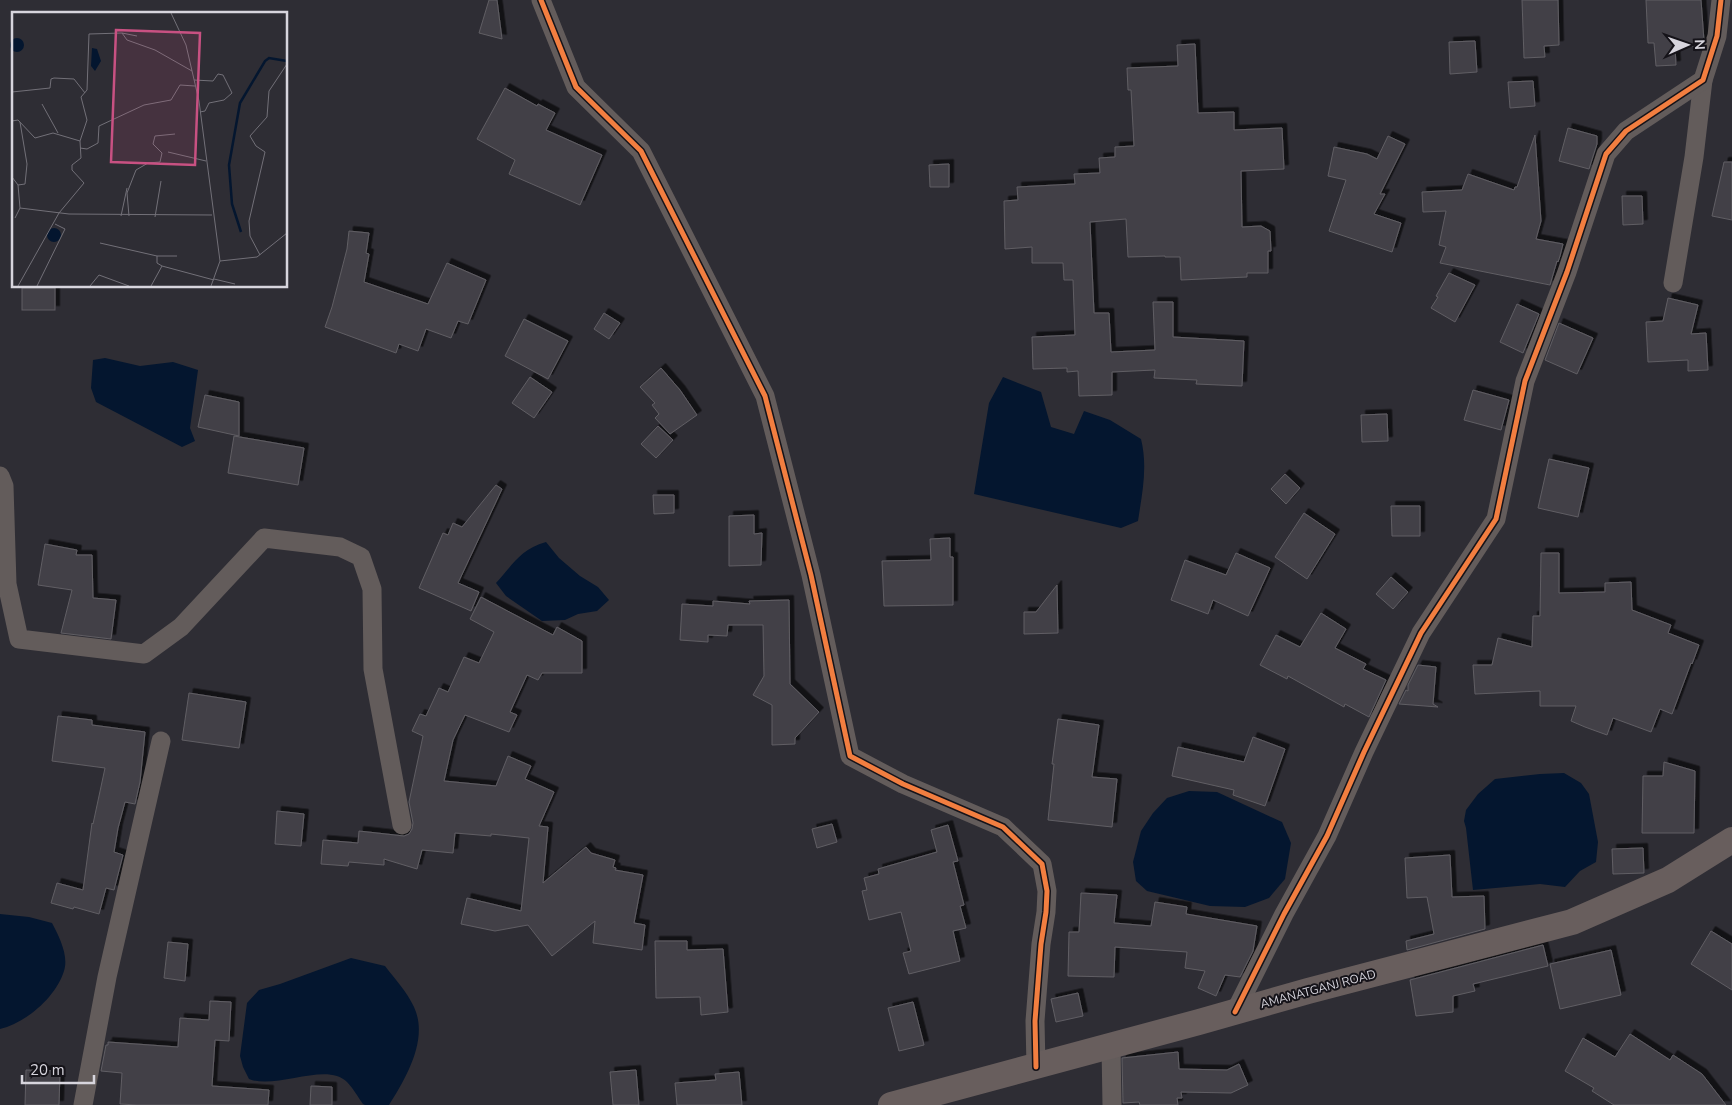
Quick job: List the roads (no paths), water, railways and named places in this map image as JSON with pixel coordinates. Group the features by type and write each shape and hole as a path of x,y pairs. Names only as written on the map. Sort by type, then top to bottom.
{"main road":[{"name":"AMANATGANJ ROAD","path":"891,1105 1036,1067 1308,991 1572,922 1668,880 1732,840"}],"street":[{"path":"541,0 576,87 641,151 765,396 811,575 850,756 903,784 1003,827 1042,864 1047,891 1035,1021 1036,1067"},
{"path":"1673,283 1694,158 1703,80 1717,36 1721,0"},
{"path":"1235,1012 1284,914 1327,836 1364,752 1421,633 1496,519 1525,381 1567,272 1606,154 1626,131 1703,80"},
{"path":"0,476 4,486 7,584 19,639 144,654 181,627 264,538 340,547 361,557 372,589 373,669 402,825"},
{"path":"82,1105 107,977 161,741"},
{"path":"1111,1046 1112,1105"}],"water":[{"path":"105,358 140,366 173,362 198,370 190,428 195,441 182,447 96,402 91,388 93,360"},
{"path":"1003,377 1041,392 1051,427 1074,434 1084,411 1110,420 1141,439 1144,470 1138,521 1121,528 974,494 989,403"},
{"path":"546,542 559,558 580,576 598,587 609,600 597,611 578,614 565,620 542,621 506,596 496,583 512,564 529,549"},
{"path":"1564,773 1581,783 1589,794 1598,842 1596,862 1580,871 1565,887 1540,884 1473,890 1464,821 1466,810 1478,794 1495,779"},
{"path":"1189,791 1217,792 1282,822 1291,843 1285,879 1269,898 1245,907 1210,906 1147,891 1136,881 1133,862 1141,831 1153,813 1167,798"},
{"path":"0,914 29,917 52,923 60,940 65,965 60,981 39,1008 20,1021 0,1029"},
{"path":"351,958 385,966 408,996 418,1019 419,1032 413,1058 402,1083 389,1105 363,1104 347,1082 338,1076 327,1074 314,1075 273,1081 249,1079 240,1056 247,1003 259,990"}]}
